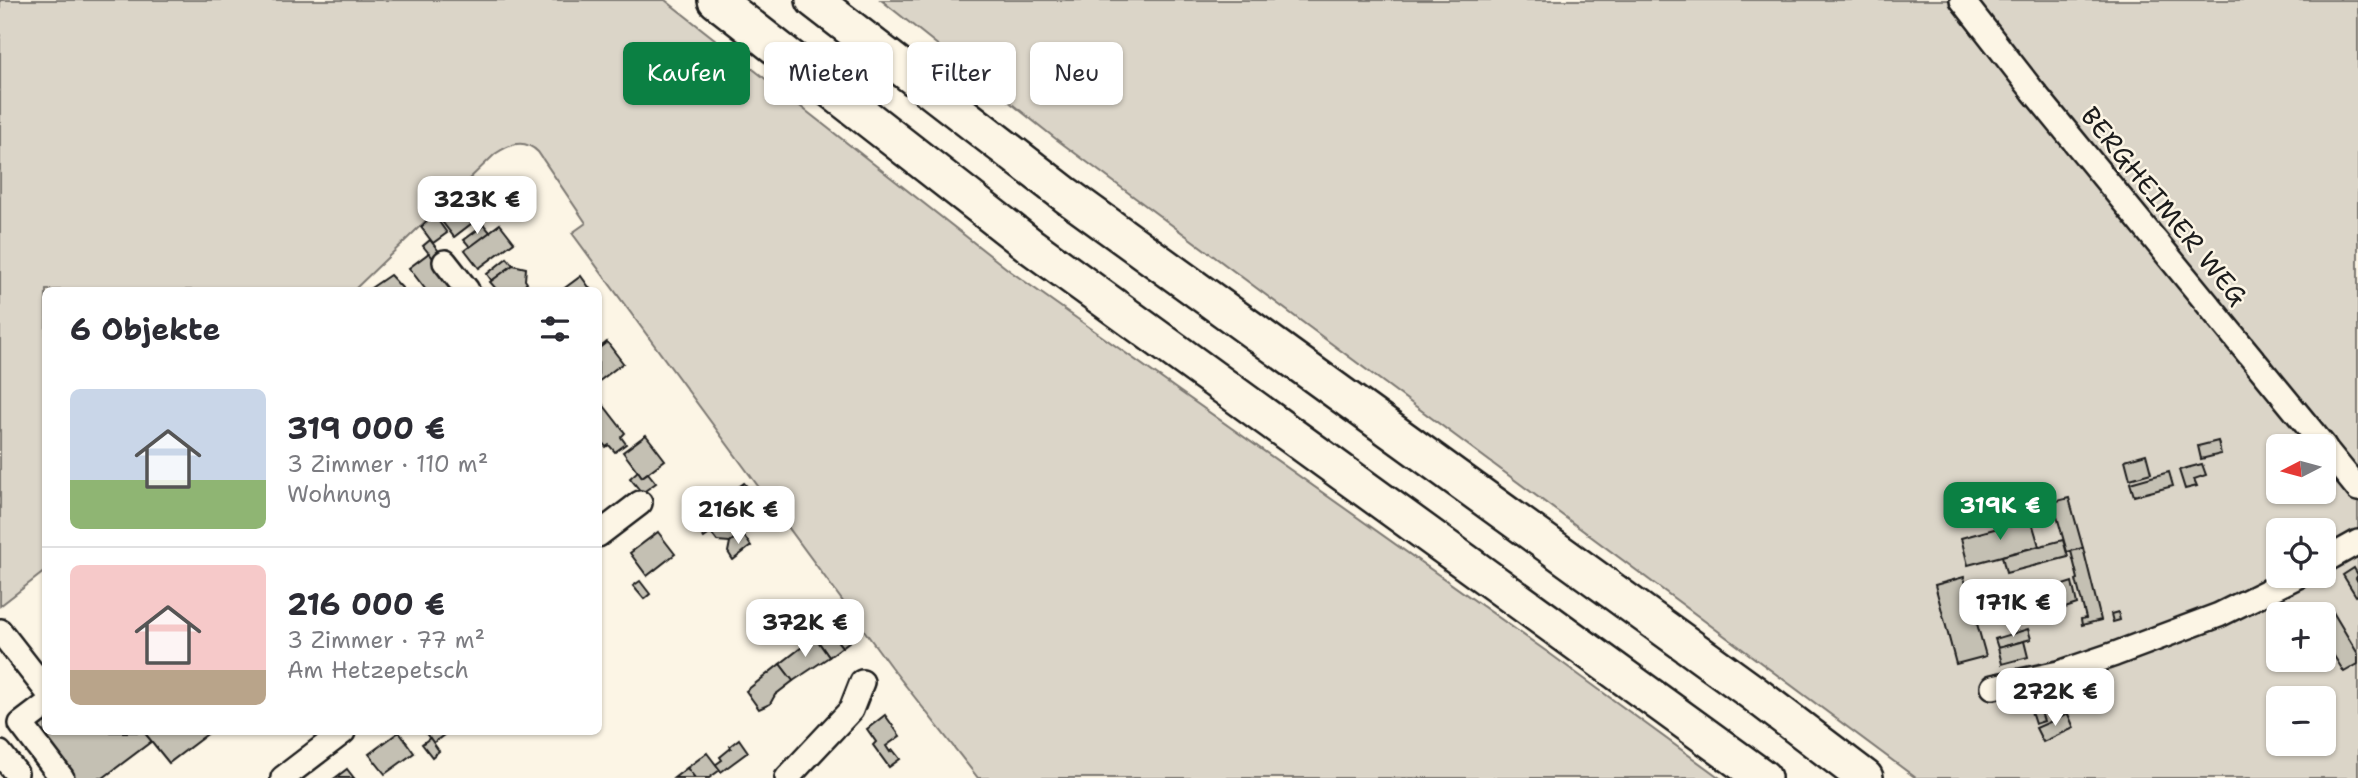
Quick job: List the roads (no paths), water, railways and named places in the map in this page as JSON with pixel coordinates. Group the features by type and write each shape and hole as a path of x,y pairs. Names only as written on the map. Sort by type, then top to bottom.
{"highway":[{"path":"716,0 1032,247 1763,778"},
{"path":"814,0 1066,195 1741,684 1865,778"}],"street":[{"name":"BERGHEIMER WEG","path":"1962,0 2033,91 2314,434"},
{"path":"445,262 465,287"},
{"name":"BERGHEIMER WEG","path":"2336,461 2358,489"},
{"path":"602,532 640,503"},
{"path":"2336,554 2358,541"},
{"path":"1993,687 2059,673 2115,654 2219,615 2274,588"},
{"path":"0,631 42,685"},
{"path":"787,778 851,710 862,682"},
{"path":"42,708 21,724 62,778"},
{"path":"282,778 321,740"},
{"path":"0,753 16,773"}]}
